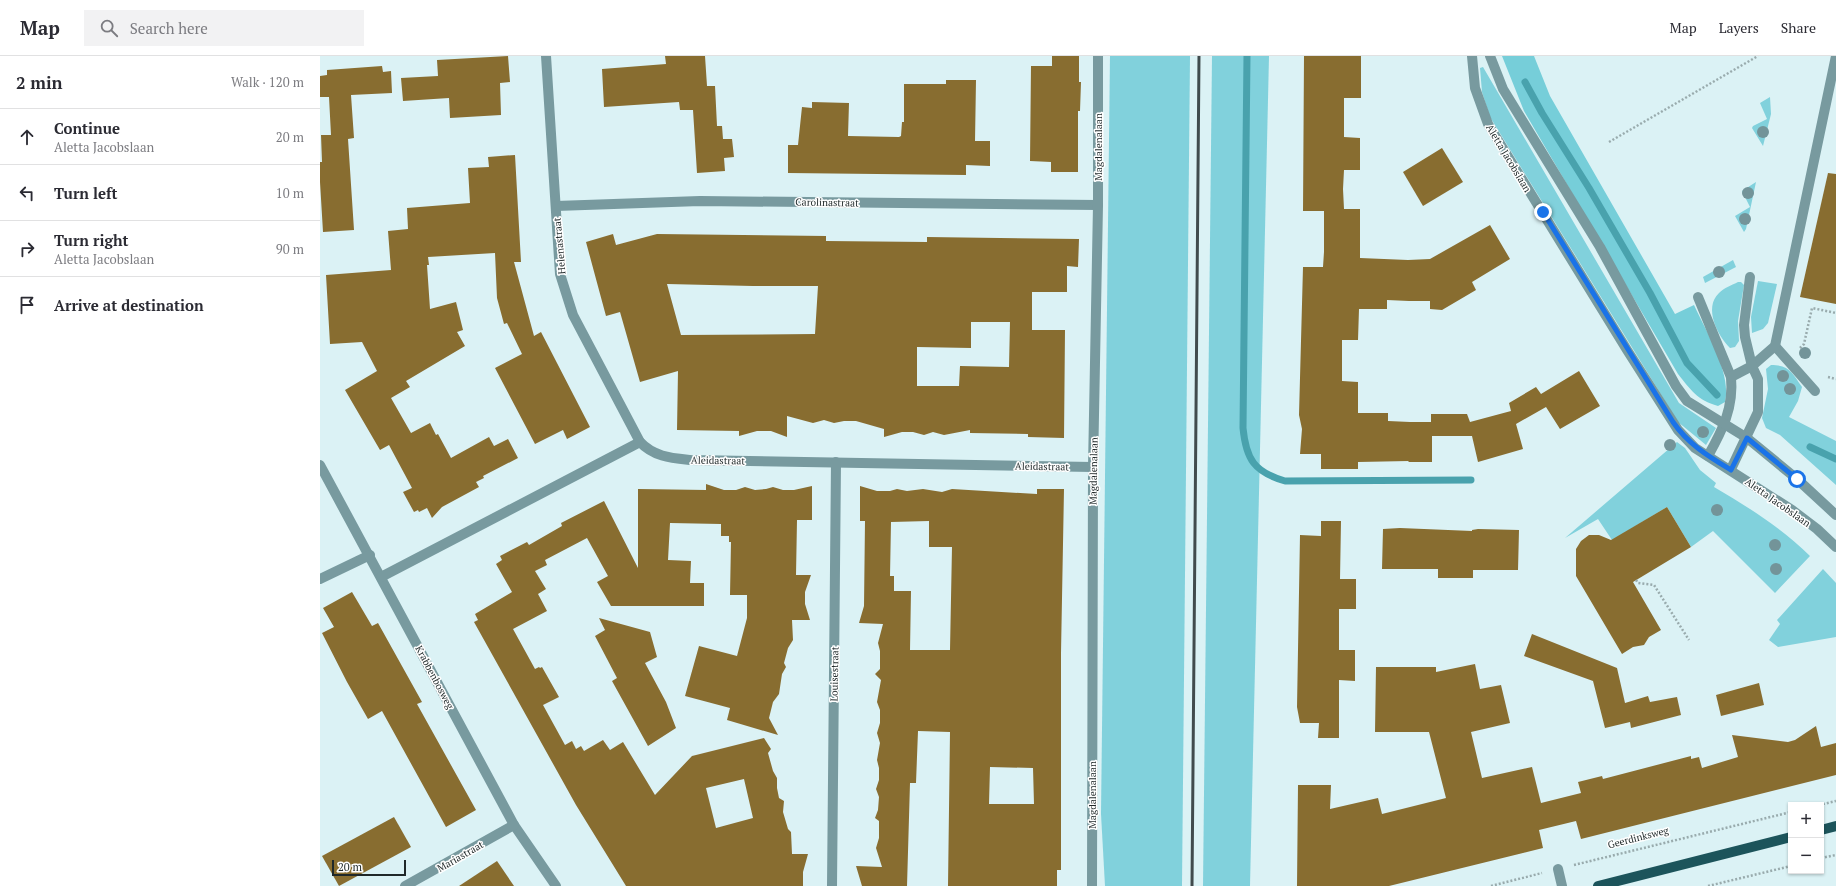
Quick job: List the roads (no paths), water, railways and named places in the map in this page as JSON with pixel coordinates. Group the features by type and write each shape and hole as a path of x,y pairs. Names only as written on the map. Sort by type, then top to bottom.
{"main road":[{"path":"1824,829 1836,826"},
{"path":"1598,886 1788,838"}],"street":[{"name":"Helenastraat","path":"546,56 560,274 573,316 640,442"},
{"name":"Magdalenalaan","path":"1092,886 1092,467 1098,205 1098,56"},
{"name":"Aletta Jacobslaan","path":"1472,56 1475,88 1488,124 1678,430 1695,448 1792,510 1817,529 1836,547"},
{"path":"1490,56 1503,89 1600,247 1676,386 1687,401 1747,438 1797,479 1836,515"},
{"path":"1731,377 1752,366 1774,346 1836,56"},
{"name":"Carolinastraat","path":"556,206 700,201 1098,205"},
{"path":"1731,470 1758,412 1758,379 1752,366 1745,337 1744,325 1750,277"},
{"path":"1698,296 1731,377 1732,388 1725,424 1708,456"},
{"path":"1774,346 1815,391"},
{"path":"381,577 640,442"},
{"name":"Aleidastraat","path":"640,442 655,454 679,459 1092,467"},
{"name":"Louisestraat","path":"832,886 836,462"},
{"name":"Krabbenbosweg","path":"320,466 370,555 514,825 556,886"},
{"path":"320,579 370,555"},
{"name":"Mariastraat","path":"405,886 514,825"},
{"path":"1558,869 1562,886"}],"waterway":[{"path":"1247,56 1243,428 1244,439 1249,456 1254,463 1266,473 1285,481 1471,480"},
{"path":"1525,82 1650,293 1687,363 1717,395"},
{"path":"1810,447 1836,459"}],"railway":[{"path":"1192,886 1199,56"}]}
